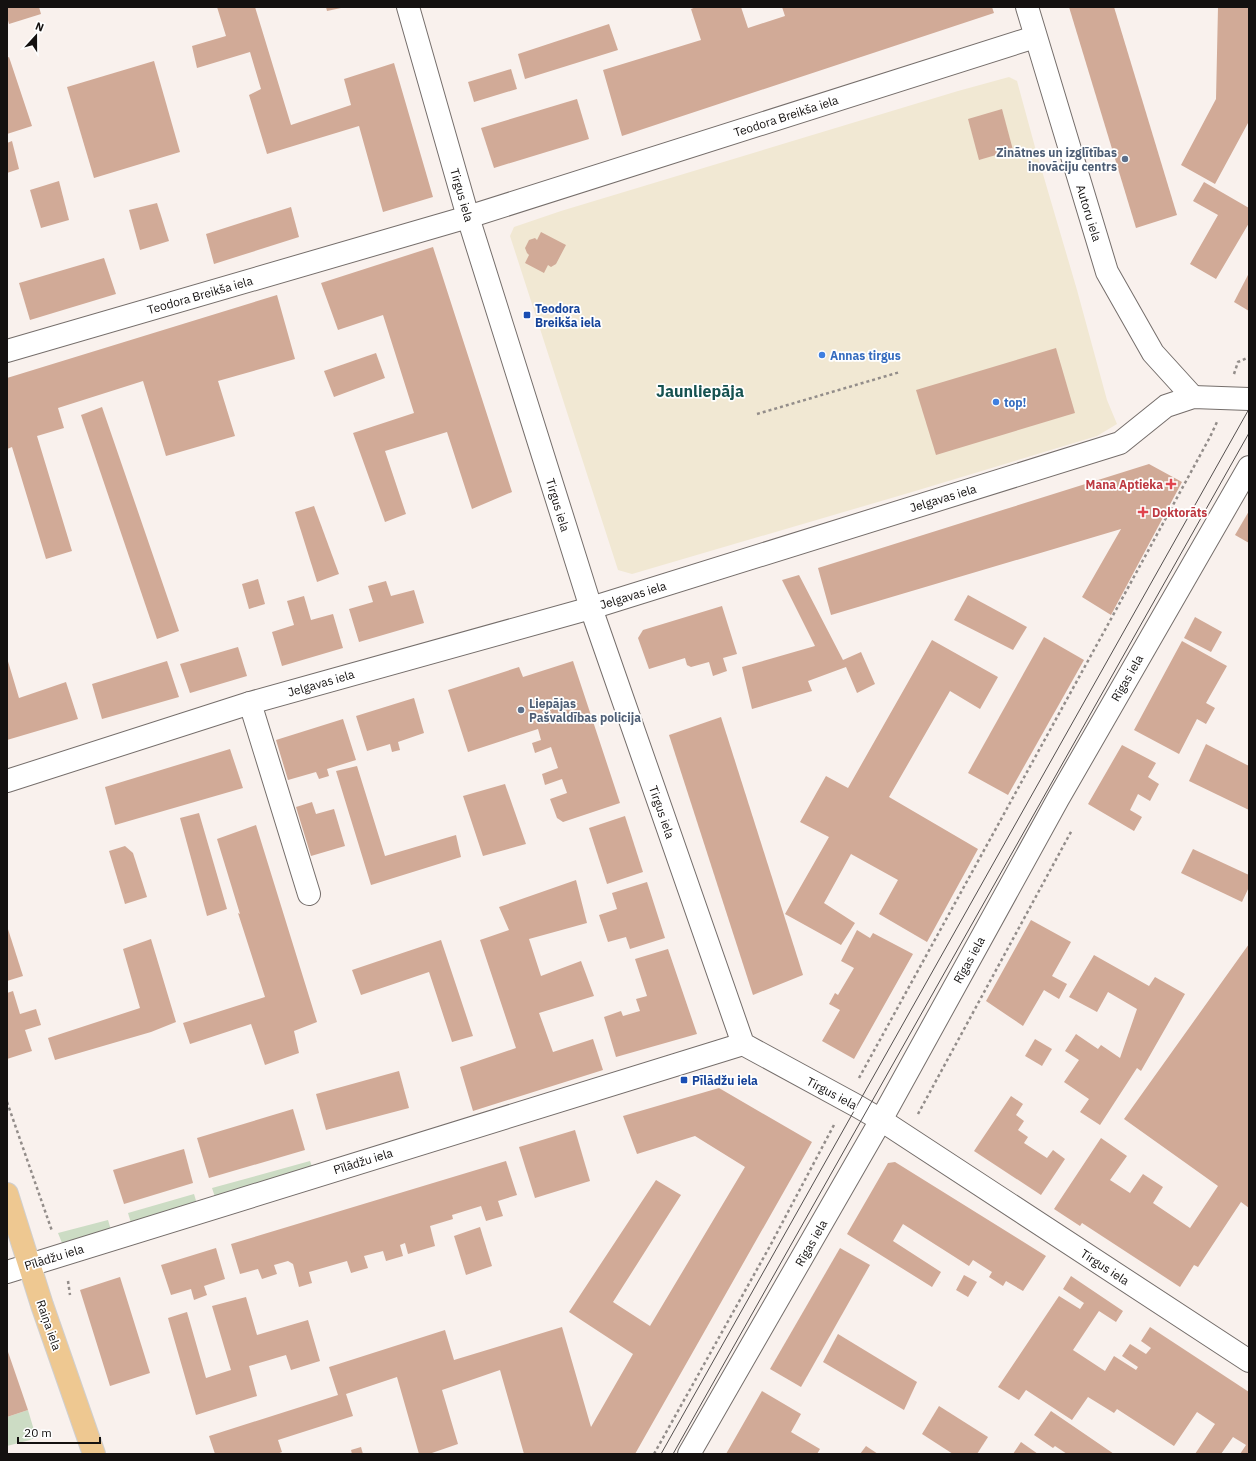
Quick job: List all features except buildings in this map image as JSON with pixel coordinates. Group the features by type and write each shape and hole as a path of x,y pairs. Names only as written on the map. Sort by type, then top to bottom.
{"main road":[{"name":"Raiņa iela","path":"7,1194 42,1305 94,1454"}],"street":[{"name":"Tirgus iela","path":"408,7 468,217 591,608 743,1044 881,1120 1249,1361"},
{"name":"Autoru iela","path":"1027,7 1107,272 1153,352 1193,397"},
{"name":"Teodora Breikša iela","path":"7,351 468,217 1035,37"},
{"name":"Jelgavas iela","path":"7,781 250,703 591,608 1120,443 1166,406 1193,397 1249,399"},
{"name":"Rīgas iela","path":"689,1454 881,1120 1058,799 1249,467"},
{"path":"250,703 309,894"},
{"name":"Pīlādžu iela","path":"7,1272 743,1044"}],"path":[{"path":"1238,362 1249,357"},
{"path":"757,414 900,372"},
{"path":"654,1454 770,1246 847,1100 997,824 1117,608 1192,468"},
{"path":"7,1102 52,1231"},
{"path":"68,1281 70,1295"}],"shaded area":[{"name":"Annas tirgus","path":"1009,77 1017,81 1107,400 1117,424 1097,436 632,574 618,570 510,236 514,227 561,211 958,91"}],"green space":[{"path":"310,1161 313,1169 215,1197 212,1188"},
{"path":"194,1194 197,1204 131,1223 128,1213"},
{"path":"108,1220 111,1230 62,1243 58,1233"},
{"path":"28,1410 36,1437 7,1446 7,1417"}],"tram line":[{"path":"661,1454 1249,409"},
{"path":"673,1454 1249,433"}],"place":[{"name":"Zinātnes un izglītības inovāciju centrs","path":"1125,159"},
{"name":"Teodora Breikša iela","path":"527,315"},
{"name":"Annas tirgus","path":"822,355"},
{"name":"top!","path":"996,402"},
{"name":"Mana Aptieka","path":"1171,484"},
{"name":"Doktorāts","path":"1143,512"},
{"name":"Liepājas Pašvaldības policija","path":"521,710"},
{"name":"Pīlādžu iela","path":"684,1080"}],"district":[{"name":"Jaunliepāja","path":"700,391"}]}
